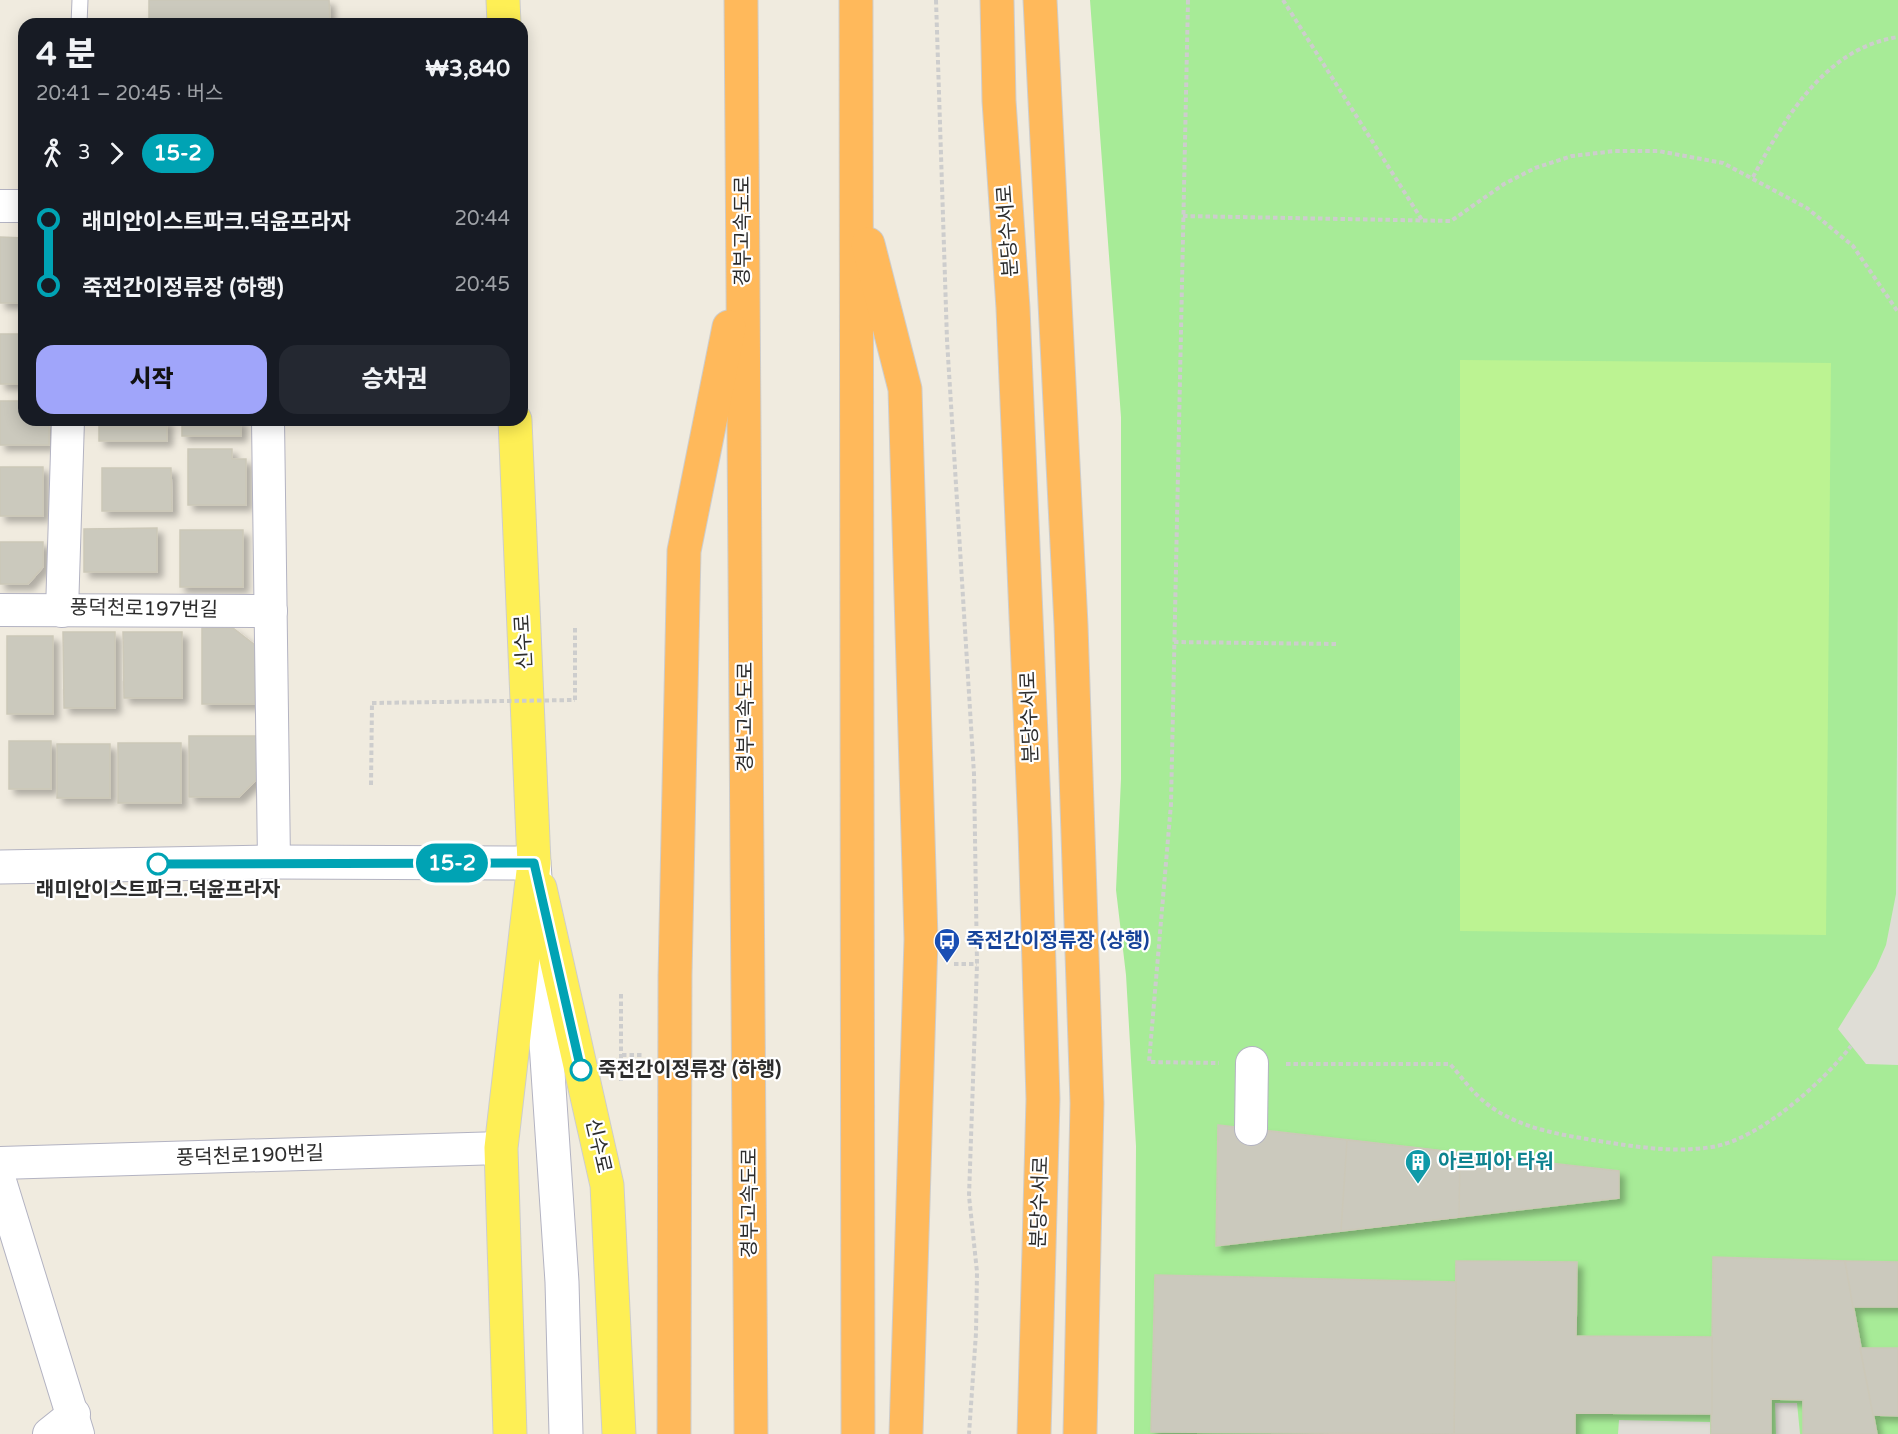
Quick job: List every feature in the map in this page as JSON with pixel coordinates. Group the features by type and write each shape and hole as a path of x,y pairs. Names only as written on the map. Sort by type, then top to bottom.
{"highway":[{"name":"경부고속도로","path":"741,0 751,1434"},
{"path":"856,0 858,1434"},
{"name":"분당수서로","path":"998,0 999,100 1014,320 1035,830 1043,1099 1034,1434"},
{"path":"1040,0 1071,625 1087,1091 1080,1434"},
{"path":"856,198 905,389 921,939 906,1434"},
{"path":"674,1434 675,976 684,551 743,261"}],"main road":[{"path":"503,0 504,18"},
{"name":"신수로","path":"510,1434 501,1148 534,863 514,426"},
{"path":"0,867 274,862 534,863 562,1282 566,1434"},
{"name":"신수로","path":"534,863 607,1185 619,1434"}],"street":[{"path":"0,206 18,206"},
{"name":"풍덕천로197번길","path":"69,426 62,611 271,611"},
{"path":"268,426 274,862"},
{"path":"0,610 62,611"},
{"path":"1251,1129 1252,1063"},
{"name":"풍덕천로190번길","path":"0,1163 501,1148"},
{"path":"0,1180 76,1424 50,1434"}],"lane":[{"path":"79,18 80,0"}],"path":[{"path":"936,0 947,340 974,774 977,964 969,1196 977,1272 976,1333 969,1434"},
{"path":"1188,0 1171,804 1149,1062 1450,1064 1480,1099 1505,1116 1536,1129 1642,1149 1685,1149 1715,1146 1745,1134 1775,1116 1818,1084 1851,1046"},
{"path":"1283,0 1422,221"},
{"path":"1753,177 1783,122 1828,69 1856,52 1898,37"},
{"path":"1183,216 1451,221 1504,184 1535,168 1572,156 1615,151 1658,151 1723,163 1753,177 1807,208 1852,246 1898,312"},
{"path":"371,785 372,704 575,700 575,628"},
{"path":"1174,642 1337,644"},
{"path":"947,964 977,964"},
{"path":"621,992 621,1080"},
{"path":"622,1055 648,1056"}],"green space":[{"path":"1090,0 1898,0 1898,1434 1134,1434 1136,1146 1126,975 1116,890 1121,779 1121,417"},
{"path":"1460,360 1831,363 1826,935 1460,931"}],"shaded area":[{"path":"1898,593 1898,1065 1866,1064 1838,1029 1876,968 1886,945 1896,894"},
{"path":"1775,1403 1797,1403 1800,1434 1776,1434"},
{"path":"1619,1420 1710,1422 1710,1434 1618,1434"}],"building":[{"path":"149,0 329,0 330,18 149,18"},
{"path":"0,237 18,238 18,303 0,303"},
{"path":"0,334 18,334 18,384 0,384"},
{"path":"0,401 18,401 18,426 49,426 49,445 0,445"},
{"path":"99,426 167,426 167,441 99,441"},
{"path":"182,426 241,426 241,436 182,436"},
{"path":"188,449 232,449 232,459 246,459 246,505 188,505"},
{"path":"0,467 43,467 43,516 0,516"},
{"path":"102,468 171,468 172,511 102,511"},
{"path":"157,528 157,572 84,572 84,529"},
{"path":"180,530 243,530 243,587 180,587"},
{"path":"0,542 43,542 43,567 28,584 0,584"},
{"path":"202,628 233,628 255,645 255,704 202,704"},
{"path":"63,632 115,632 115,708 64,708"},
{"path":"123,632 182,632 182,698 124,698"},
{"path":"7,636 53,636 53,714 7,714"},
{"path":"189,736 259,736 259,777 239,797 189,797"},
{"path":"9,741 51,741 51,789 9,789"},
{"path":"118,743 181,743 181,803 118,803"},
{"path":"57,744 110,744 110,798 57,798"},
{"name":"아르피아 타워","path":"1218,1125 1619,1171 1619,1198 1216,1246"},
{"path":"1347,1140 1460,1153 1459,1217 1341,1231"},
{"path":"1713,1257 1845,1261 1877,1434 1803,1434 1803,1400 1771,1399 1771,1434 1711,1434"},
{"path":"1456,1261 1577,1262 1576,1336 1712,1337 1712,1414 1575,1413 1575,1434 1454,1434"},
{"path":"1845,1261 1898,1262 1898,1307 1853,1307"},
{"path":"1155,1275 1456,1282 1454,1434 1151,1432"},
{"path":"1860,1348 1898,1348 1898,1416 1873,1415"}],"bus line":[{"name":"15-2","path":"158,864 534,863 581,1070"}],"place":[{"name":"래미안이스트파크.덕윤프라자","path":"158,864"},
{"name":"죽전간이정류장 (상행)","path":"947,964"},
{"name":"죽전간이정류장 (하행)","path":"581,1070"},
{"name":"아르피아 타워","path":"1418,1185"}]}
